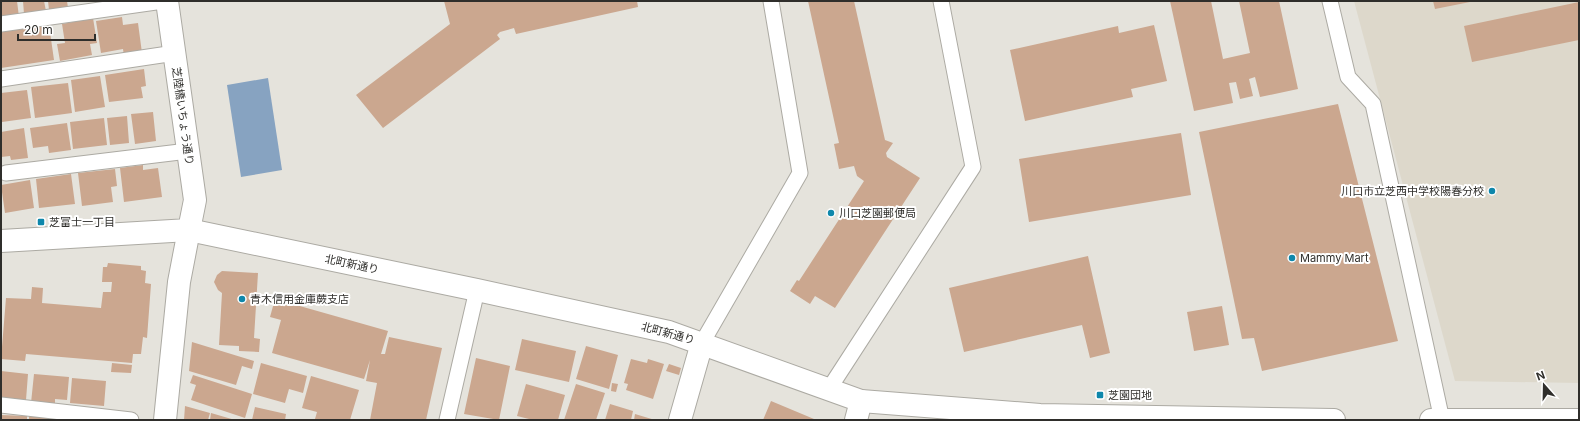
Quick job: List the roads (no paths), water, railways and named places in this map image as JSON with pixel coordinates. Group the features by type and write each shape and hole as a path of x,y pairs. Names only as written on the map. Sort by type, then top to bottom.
{"street":[{"name":"芝陸橋いちょう通り","path":"165,420 179,282 195,200 167,1"},
{"name":"北町新通り","path":"1,241 189,230 669,332 829,389 858,410 1039,418 1334,420"},
{"path":"680,420 702,343"},
{"path":"1431,420 1579,420"}],"lane":[{"path":"1,24 164,1"},
{"path":"702,343 800,173 771,1"},
{"path":"829,389 973,167 941,1"},
{"path":"1330,1 1348,77 1373,104 1442,420"},
{"path":"1,80 174,53"},
{"path":"6,173 188,151"},
{"path":"447,420 477,290"},
{"path":"1,405 131,420"}],"water":[{"path":"268,78 282,170 241,177 227,85"}],"place":[{"name":"川口市立芝西中学校陽春分校","path":"1492,191"},
{"name":"川口芝園郵便局","path":"831,213"},
{"name":"芝富士一丁目","path":"41,222"},
{"name":"Mammy Mart","path":"1292,258"},
{"name":"青木信用金庫蕨支店","path":"242,299"},
{"name":"芝園団地","path":"1100,395"}]}
